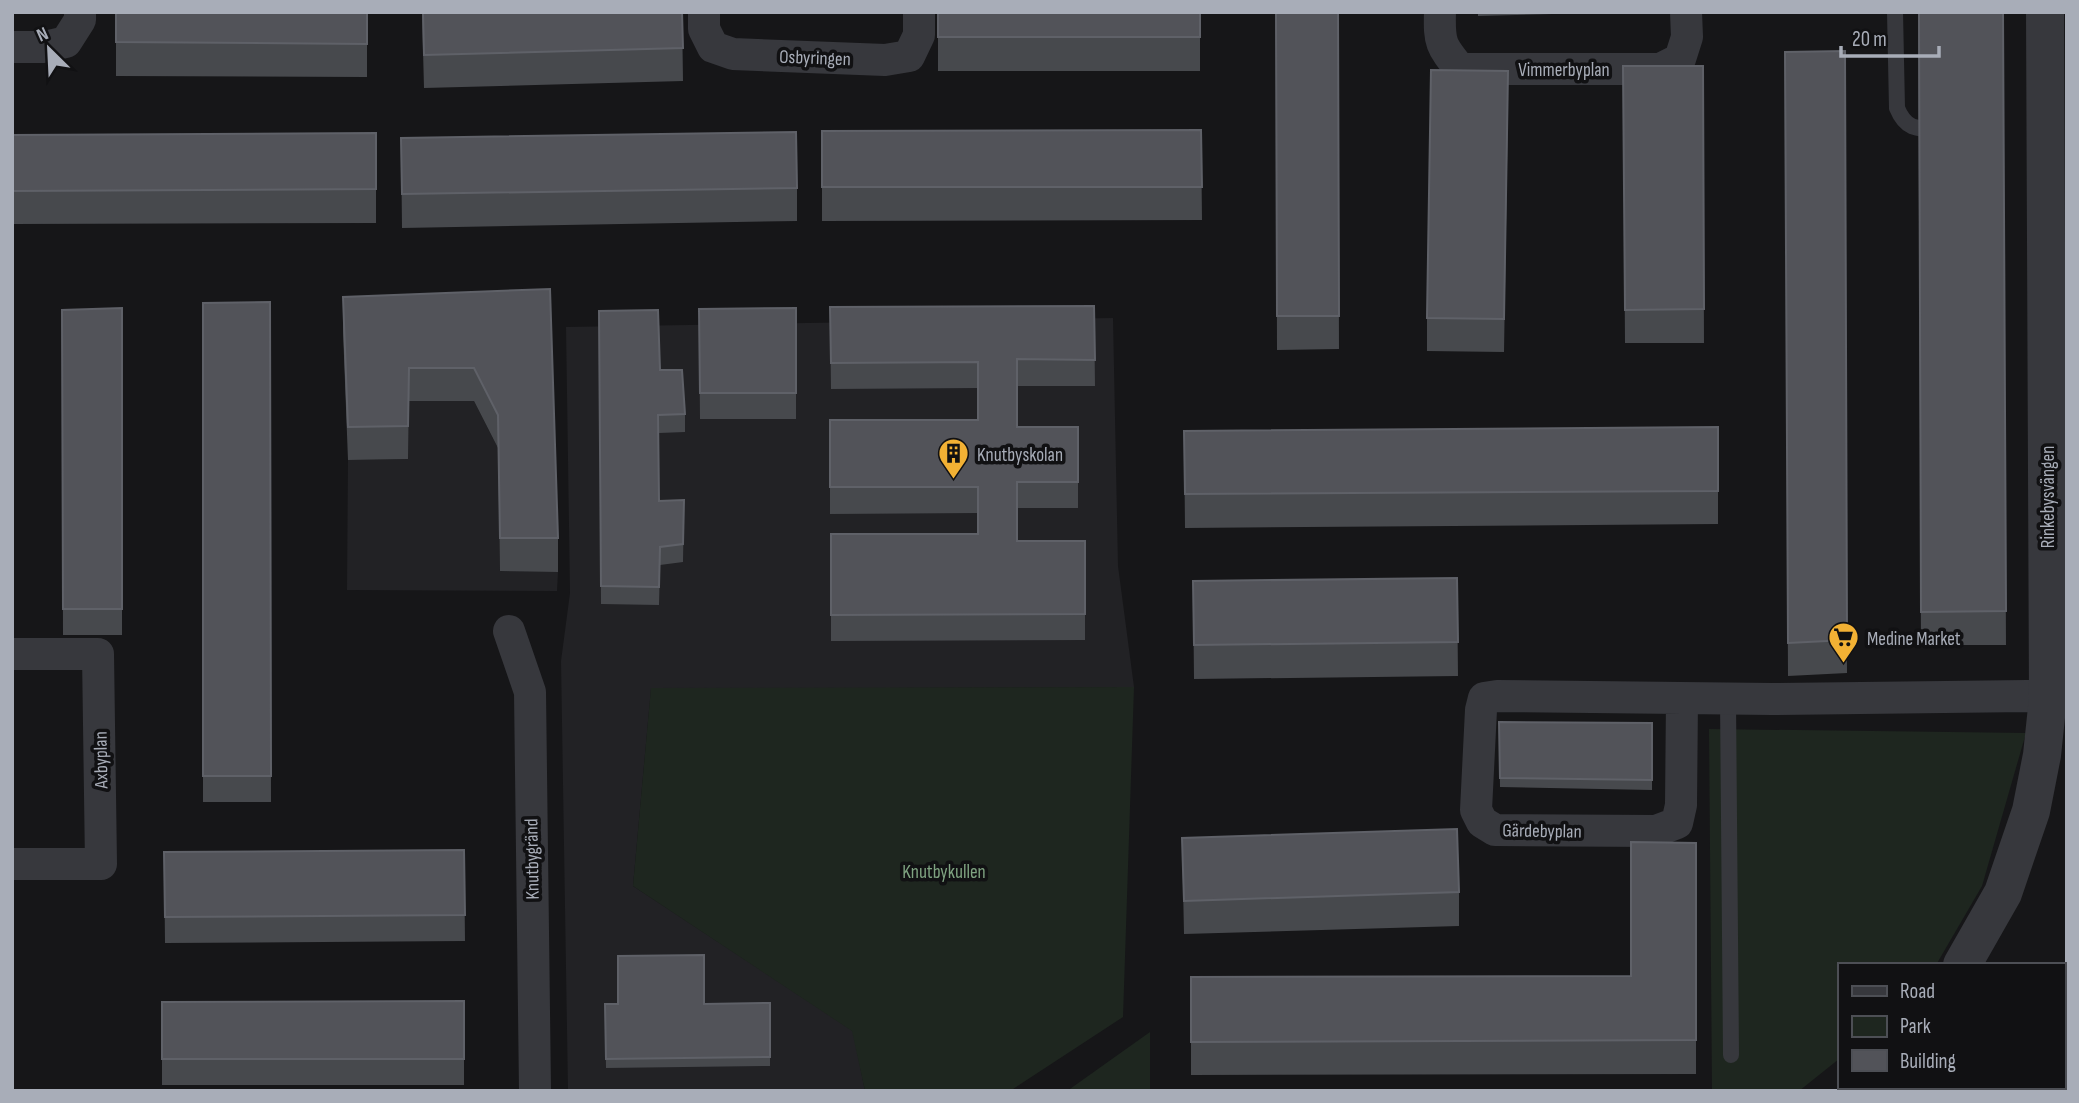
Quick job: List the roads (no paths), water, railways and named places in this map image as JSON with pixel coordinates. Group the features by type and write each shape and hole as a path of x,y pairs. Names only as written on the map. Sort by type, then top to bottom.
{"street":[{"path":"12,47 44,47 66,42 80,20 80,12"},
{"name":"Osbyringen","path":"704,12 704,29 713,47 733,54 885,60 909,55 919,35 919,12"},
{"name":"Vimmerbyplan","path":"1440,12 1443,49 1460,69 1660,69 1680,60 1687,37 1686,12"},
{"name":"Rinkebysvängen","path":"1963,963 2003,893 2031,811 2042,755 2048,698 2045,12"},
{"name":"Knutbygränd","path":"509,631 530,692 535,1091"},
{"name":"Axbyplan","path":"12,654 98,654 101,864 12,864"},
{"name":"Gärdebyplan","path":"1682,699 1681,805 1677,823 1656,831 1607,831 1494,830 1482,822 1476,810 1481,710 1484,698 2048,698"}],"lane":[{"path":"1895,12 1897,108 1902,120 1919,129 1958,129"},
{"path":"1728,699 1731,1055"}],"place":[{"name":"Knutbyskolan","path":"954,481"},
{"name":"Medine Market","path":"1844,665"}],"park label":[{"name":"Knutbykullen","path":"944,871"}]}
